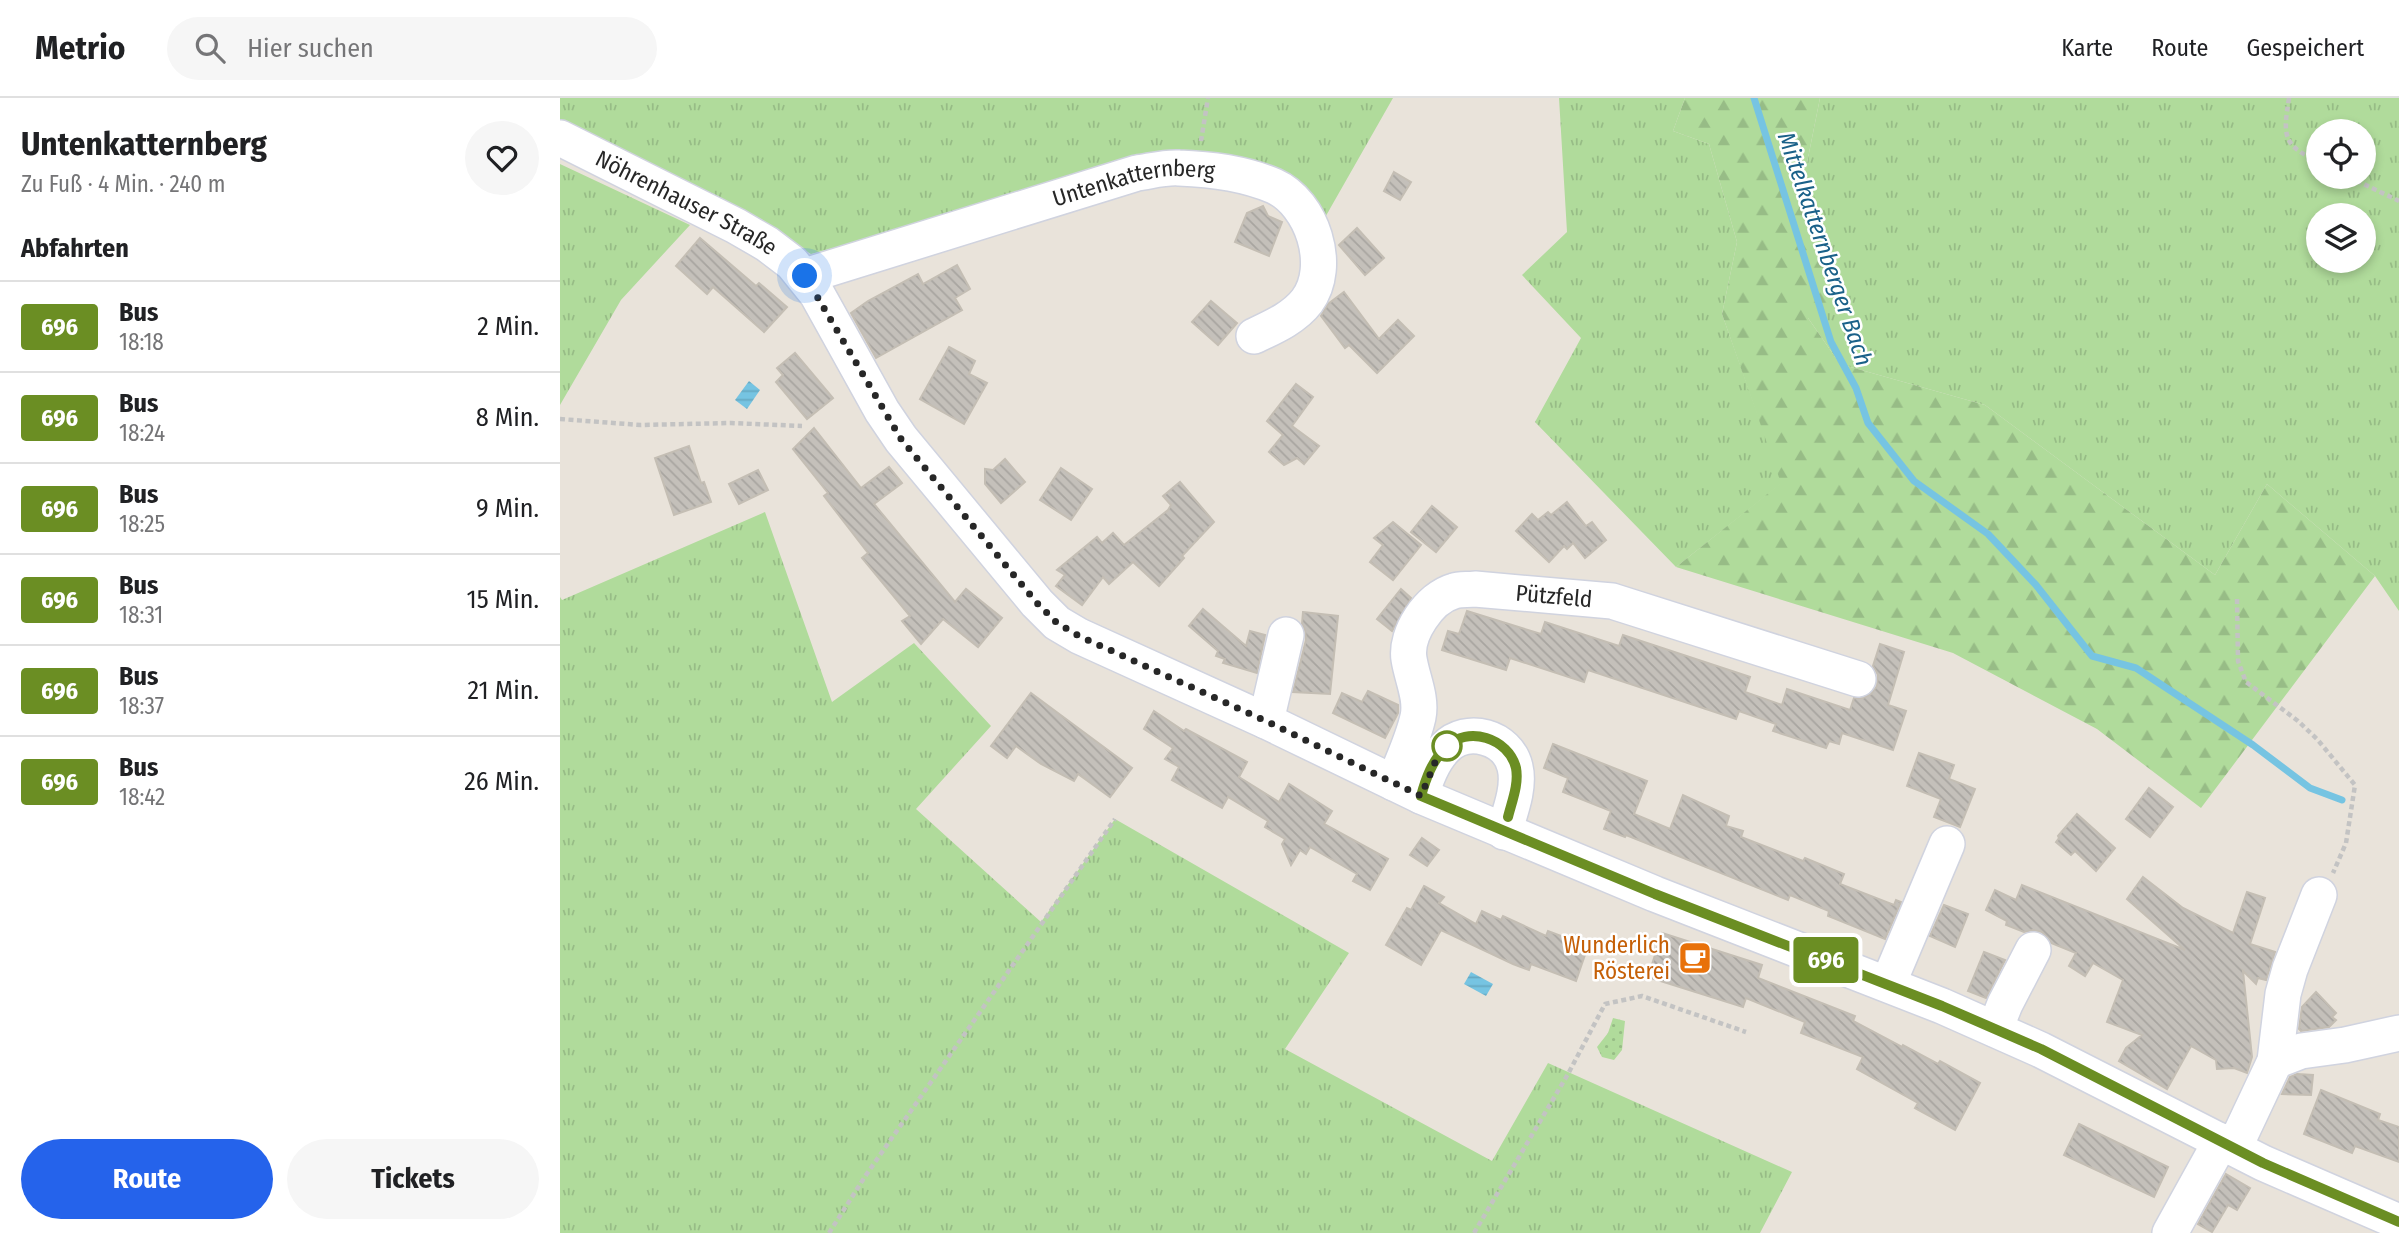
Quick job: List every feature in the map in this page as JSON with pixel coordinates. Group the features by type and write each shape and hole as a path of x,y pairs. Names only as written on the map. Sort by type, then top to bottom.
{"street":[{"name":"Nöhrenhauser Straße","path":"560,138 736,226 776,251 805,276 901,439 1050,617 1079,636 1504,832 1888,984 2041,1049 2302,1181 2399,1222"},
{"name":"Untenkatternberg","path":"805,276 1137,173 1178,167 1249,177 1276,187 1293,200 1306,216 1314,236 1318,261 1317,276 1308,300 1282,323 1254,336"},
{"name":"Pützfeld","path":"1408,790 1419,716 1409,658 1413,633 1440,598 1454,591 1475,589 1612,601 1858,679"},
{"path":"1266,721 1286,635"},
{"path":"1408,790 1455,740 1472,736 1492,740 1503,746 1516,768 1516,784 1504,832"},
{"path":"1888,984 1947,844"},
{"path":"2170,1233 2227,1144 2275,1060 2283,994 2319,895"},
{"path":"1995,1029 2033,950"},
{"path":"2275,1060 2301,1051 2399,1033"}],"path":[{"path":"1196,170 1208,98"},
{"path":"2289,98 2285,129 2290,145 2306,156"},
{"path":"2374,189 2399,201"},
{"path":"560,419 641,425 731,423 803,426"},
{"path":"2236,599 2238,661 2246,682 2317,738 2355,785 2346,843 2338,864 2319,895"},
{"path":"829,1233 951,1051 1115,819"},
{"path":"1474,1233 1568,1074 1605,1004 1642,996 1746,1032"}],"green space":[{"path":"560,98 1393,98 1319,228 1255,169 938,221 811,254 770,229 560,121"},
{"path":"1559,98 1685,98 1673,131 1709,144 1737,242 1722,314 1782,483 1676,567 1535,422 1581,338 1522,275 1567,232"},
{"path":"1685,98 1820,98 1806,168 1845,294 1808,318 1840,364 1985,405 2215,575 2267,484 2375,576 2201,808 2097,729 1953,653 1676,567 1781,483 1722,314 1737,242 1709,144 1673,131"},
{"path":"1820,98 2399,98 2399,611 2375,576 2267,484 2215,575 1985,405 1840,364 1808,318 1806,168"},
{"path":"560,164 690,225 621,300 560,405"},
{"path":"765,512 832,702 914,643 991,726 916,809 1041,922 1115,819 1349,953 1285,1049 1492,1161 1548,1063 1792,1172 1760,1233 560,1233 560,597 562,600"},
{"path":"1613,1018 1625,1021 1622,1050 1614,1060 1602,1057 1597,1047 1608,1033"}],"water":[{"path":"749,381 760,390 747,409 735,400"},
{"path":"1471,972 1493,984 1486,996 1464,984"}],"building":[{"path":"1394,172 1411,182 1400,200 1384,191"},
{"path":"1263,206 1268,216 1282,222 1269,256 1235,242 1247,213"},
{"path":"1357,228 1384,258 1365,275 1339,245"},
{"path":"700,238 756,286 759,283 787,307 764,332 713,287 707,294 676,266"},
{"path":"957,265 970,289 955,298 962,310 876,358 851,313 918,274 923,284"},
{"path":"1344,292 1379,339 1398,320 1414,336 1377,373 1349,345 1345,348 1321,316 1328,304"},
{"path":"1211,301 1237,323 1218,345 1192,322"},
{"path":"949,347 975,361 969,374 987,383 964,424 920,399"},
{"path":"795,353 833,398 807,419 776,382 783,375 777,368"},
{"path":"1296,384 1313,397 1292,426 1319,446 1304,464 1297,458 1284,465 1269,452 1283,435 1267,421"},
{"path":"814,428 861,488 889,467 902,483 874,504 955,602 966,589 1002,618 978,647 943,619 921,644 902,621 910,616 862,558 868,553 824,496 828,493 793,449"},
{"path":"689,446 701,483 704,482 711,502 674,515 655,458"},
{"path":"1005,459 1025,482 1001,503 985,484 985,469 993,470"},
{"path":"1061,468 1092,489 1071,520 1040,500"},
{"path":"758,470 768,490 739,504 729,484"},
{"path":"1180,482 1214,522 1182,556 1184,558 1159,586 1133,562 1109,584 1103,577 1082,605 1056,586 1065,575 1057,570 1097,537 1102,543 1113,533 1124,545 1168,510 1171,505 1163,496"},
{"path":"1567,502 1586,526 1592,522 1606,540 1585,558 1573,543 1567,549 1564,546 1549,562 1516,531 1532,514 1538,520 1548,512 1551,515"},
{"path":"1432,506 1457,527 1436,552 1411,532"},
{"path":"1393,522 1421,545 1393,580 1370,562 1383,545 1374,538"},
{"path":"1401,589 1411,598 1392,631 1377,619"},
{"path":"1203,609 1246,646 1250,631 1265,635 1257,673 1223,663 1225,659 1216,656 1218,651 1189,626"},
{"path":"1467,611 1541,634 1545,622 1619,646 1623,635 1750,677 1745,692 1782,705 1787,689 1850,710 1854,698 1871,694 1877,686 1878,675 1873,666 1880,644 1904,652 1888,705 1906,711 1893,750 1842,733 1839,744 1829,741 1826,748 1773,731 1776,724 1739,711 1736,719 1588,670 1584,682 1510,658 1506,670 1442,650 1448,631 1459,634"},
{"path":"1303,612 1338,616 1330,694 1293,692 1306,640 1302,624"},
{"path":"1368,691 1398,705 1398,713 1385,738 1333,713 1342,693 1362,702"},
{"path":"1031,693 1132,768 1110,797 1078,774 1074,781 1041,764 1016,746 1007,758 991,746"},
{"path":"1154,711 1184,731 1186,729 1247,762 1239,777 1279,802 1289,784 1332,811 1324,824 1388,859 1370,890 1353,881 1357,874 1310,847 1306,854 1300,850 1291,865 1282,844 1285,839 1265,827 1268,821 1228,797 1222,808 1172,780 1179,767 1165,759 1173,748 1144,729"},
{"path":"1553,744 1647,781 1634,814 1670,829 1683,795 1729,816 1726,826 1743,831 1741,837 1844,874 1840,884 1894,905 1896,900 1901,902 1885,939 1828,916 1829,911 1790,895 1788,900 1626,835 1625,837 1604,829 1611,811 1563,792 1568,778 1544,768"},
{"path":"1919,753 1954,765 1949,779 1975,789 1960,827 1934,817 1941,799 1907,786"},
{"path":"2149,788 2173,807 2150,837 2126,819"},
{"path":"2077,814 2115,848 2096,871 2075,851 2071,855 2056,842"},
{"path":"1422,838 1439,850 1427,866 1410,855"},
{"path":"2143,877 2183,908 2233,933 2247,892 2265,898 2250,944 2275,952 2266,980 2258,978 2256,984 2243,971 2252,1057 2247,1073 2234,1068 2217,1069 2216,1060 2191,1046 2167,1089 2119,1061 2126,1048 2142,1035 2107,1022 2123,980 2093,963 2085,976 2069,966 2076,953 2051,943 2042,932 2024,932 2006,925 2007,921 1986,910 1995,890 2016,900 2022,885 2185,950 2127,899"},
{"path":"1424,886 1444,897 1439,903 1476,924 1482,911 1501,920 1503,916 1546,936 1548,931 1588,946 1576,981 1531,964 1529,970 1513,964 1441,930 1421,965 1386,945 1407,908 1411,910"},
{"path":"1944,905 1968,914 1955,947 1930,936"},
{"path":"1662,933 1762,965 1758,978 1855,1016 1853,1021 1938,1064 1940,1061 1980,1083 1955,1130 1915,1108 1918,1103 1857,1069 1863,1057 1801,1033 1805,1022 1746,998 1743,1007 1648,977"},
{"path":"1984,952 2005,960 1986,998 1968,991"},
{"path":"2316,992 2336,1013 2332,1017 2336,1020 2329,1027 2301,1031 2302,1007"},
{"path":"2297,1074 2313,1075 2311,1095 2282,1094 2290,1077"},
{"path":"2321,1090 2380,1114 2378,1120 2399,1127 2399,1162 2355,1146 2352,1153 2304,1134"},
{"path":"2079,1124 2168,1167 2154,1197 2064,1155"},
{"path":"2226,1174 2250,1188 2237,1210 2228,1205 2212,1232 2198,1224"}],"waterway":[{"name":"Mittelkatternberger Bach","path":"1754,98 1831,342 1856,388 1868,423 1914,481 1988,534 2036,585 2092,656 2136,668 2253,745 2310,788 2342,800"}],"bus line":[{"name":"696","path":"1508,817 1516,784 1516,768 1503,746 1480,736 1472,736 1455,740 1447,746 1426,778 1421,796 1655,894 1942,1006 2041,1049 2263,1163 2399,1222"}],"place":[{"name":"Wunderlich Rösterei","path":"1695,958"}],"route":[{"path":"805,276 882,411 901,439 1037,603 1057,623 1079,636 1266,721 1421,796 1426,778 1447,746"}]}
